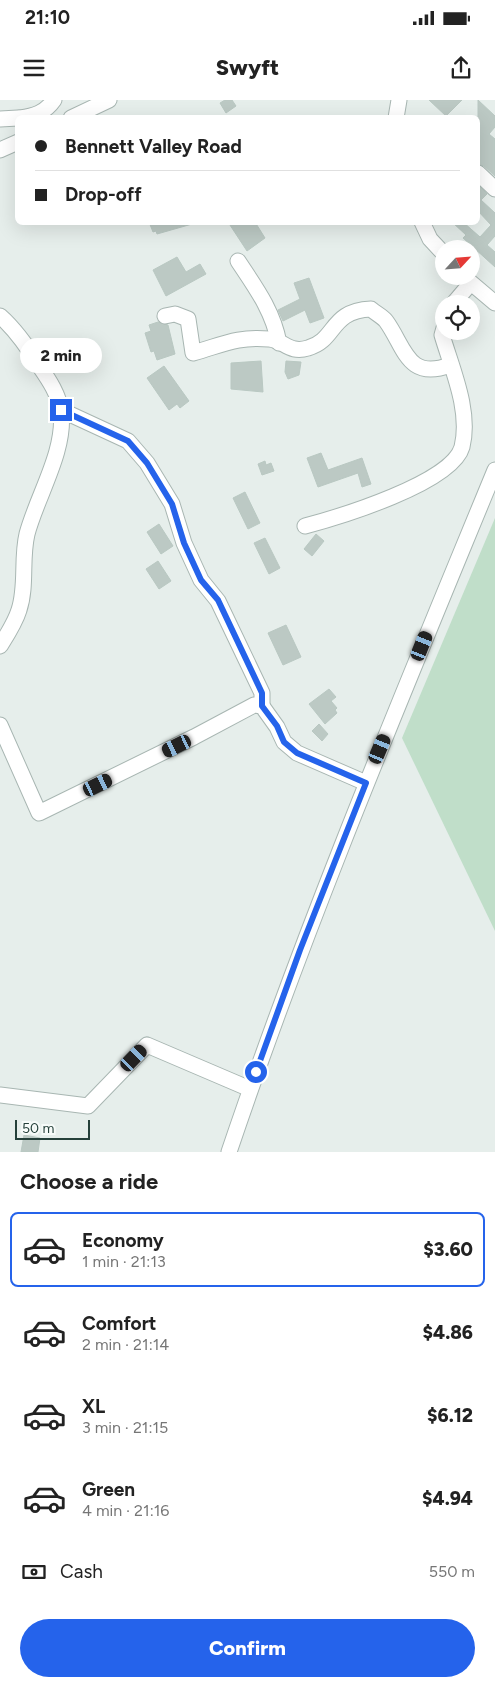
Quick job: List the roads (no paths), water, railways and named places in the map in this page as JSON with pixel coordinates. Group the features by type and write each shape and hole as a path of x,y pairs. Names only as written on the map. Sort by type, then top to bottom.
{"street":[{"path":"36,115 54,100"},
{"path":"78,115 110,100"},
{"path":"396,115 399,100"},
{"path":"0,118 15,118"},
{"path":"0,150 15,143"},
{"path":"480,175 495,189"},
{"path":"423,225 430,239 435,244"},
{"path":"238,261 266,303 275,323 279,343"},
{"path":"473,285 495,303"},
{"path":"166,316 175,314 188,319 193,353 230,340 272,339 298,350 309,348 319,343 345,314 358,309 371,309 385,321 402,351 412,363 425,369 441,368 450,365"},
{"path":"0,316 30,352 52,386 61,410 60,430 53,462 27,534 23,555 20,608 12,627 0,646"},
{"path":"305,526 358,512 430,479 454,461 462,448 464,433 459,393 443,340"},
{"path":"61,410 128,441 147,463 172,504 184,543 201,580 218,600 262,693 262,706 277,726 284,742 297,753 366,783"},
{"path":"229,1152 300,950 366,783 495,470"},
{"path":"0,725 39,812 112,778 254,704 262,706"},
{"path":"0,1095 88,1106 147,1044 250,1089"}]}
